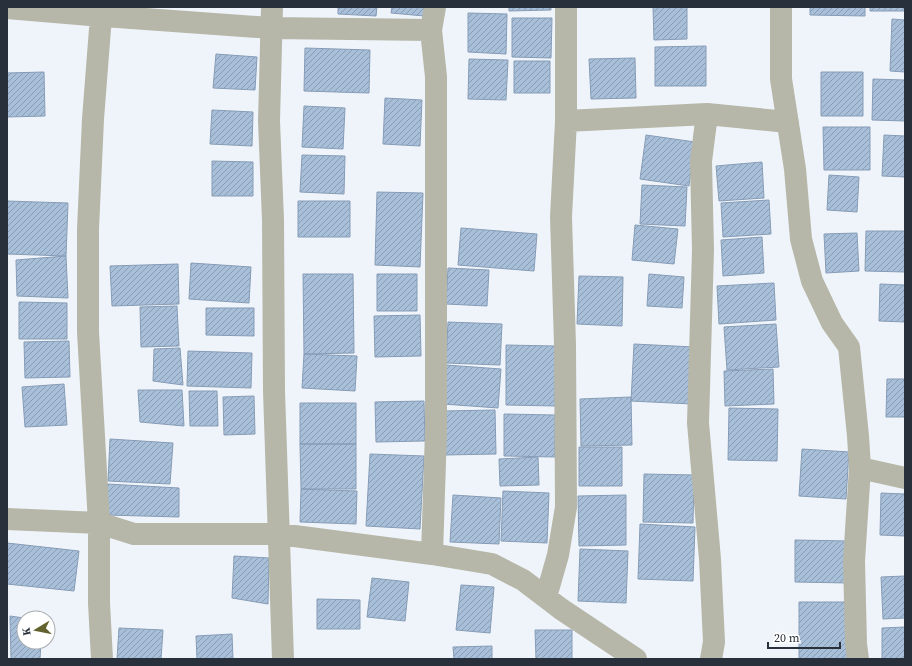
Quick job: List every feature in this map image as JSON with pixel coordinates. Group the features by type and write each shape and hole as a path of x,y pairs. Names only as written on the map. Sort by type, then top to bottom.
{"street":[{"path":"432,554 436,431 436,77 431,30 434,7"},
{"path":"546,597 558,555 566,507 565,344 561,217 566,121 566,7"},
{"path":"781,7 781,79 795,170 801,239 812,281 832,323 849,347 860,468 854,561 856,644 858,659"},
{"path":"7,8 101,16 271,18 431,30"},
{"path":"101,16 88,229 88,332 99,523 99,603 102,659"},
{"path":"271,18 269,121 273,220 274,391 283,659"},
{"path":"566,121 707,114 788,122"},
{"path":"707,114 701,161 703,250 698,423 710,559 714,642 711,659"},
{"path":"860,468 905,478"},
{"path":"7,519 99,523 134,534 278,534 432,554 492,564 523,580 561,609 636,659"}],"building":[{"path":"338,7 377,7 376,16 338,14"},
{"path":"392,7 425,7 424,16 391,13"},
{"path":"509,7 551,7 551,10 509,11"},
{"path":"653,7 687,7 687,39 654,40"},
{"path":"810,7 865,7 865,16 810,15"},
{"path":"870,7 905,7 905,11 870,11"},
{"path":"468,13 507,14 506,54 468,52"},
{"path":"512,18 552,18 551,58 512,57"},
{"path":"892,19 905,20 905,72 890,71"},
{"path":"706,46 706,86 655,86 655,47"},
{"path":"305,48 370,50 369,93 304,91"},
{"path":"216,54 257,57 255,90 213,88"},
{"path":"635,58 636,98 591,99 589,59"},
{"path":"469,59 508,60 506,100 468,99"},
{"path":"514,61 550,61 550,93 514,93"},
{"path":"44,72 45,116 7,117 7,73"},
{"path":"821,72 863,72 863,116 821,116"},
{"path":"873,79 905,80 905,121 872,120"},
{"path":"385,98 422,100 420,146 383,144"},
{"path":"304,106 345,108 343,149 302,147"},
{"path":"212,110 253,112 252,146 210,144"},
{"path":"823,127 870,127 870,170 824,170"},
{"path":"646,135 695,142 689,186 640,179"},
{"path":"884,135 905,136 905,177 882,176"},
{"path":"302,155 345,156 344,194 300,192"},
{"path":"212,161 253,162 253,196 212,196"},
{"path":"762,162 764,198 719,201 716,166"},
{"path":"829,175 859,177 857,212 827,210"},
{"path":"642,185 687,187 685,226 640,224"},
{"path":"377,192 423,193 420,267 375,265"},
{"path":"769,200 771,234 723,237 721,203"},
{"path":"7,201 68,203 66,256 7,254"},
{"path":"298,201 350,201 350,237 298,237"},
{"path":"635,225 678,229 674,264 632,260"},
{"path":"461,228 537,234 534,271 458,265"},
{"path":"866,231 905,231 905,272 865,271"},
{"path":"857,233 859,271 826,273 824,234"},
{"path":"762,237 764,273 723,276 721,240"},
{"path":"66,256 68,298 17,296 16,260"},
{"path":"191,263 251,267 249,303 189,299"},
{"path":"178,264 179,304 112,306 110,266"},
{"path":"448,268 489,270 487,306 446,304"},
{"path":"303,274 353,274 354,353 304,354"},
{"path":"377,274 417,274 417,311 377,311"},
{"path":"649,274 684,277 682,308 647,306"},
{"path":"579,276 623,277 622,326 577,324"},
{"path":"774,283 776,320 719,324 717,286"},
{"path":"880,284 905,285 905,322 879,321"},
{"path":"19,302 67,303 67,339 19,339"},
{"path":"177,306 179,346 141,347 140,307"},
{"path":"206,308 254,308 254,336 206,335"},
{"path":"420,315 421,356 375,357 374,316"},
{"path":"448,322 502,324 500,365 446,363"},
{"path":"776,324 779,367 727,370 724,327"},
{"path":"69,341 70,377 25,378 24,342"},
{"path":"634,344 694,347 692,404 631,401"},
{"path":"506,345 555,346 555,406 506,405"},
{"path":"180,348 183,385 153,381 154,349"},
{"path":"188,351 252,353 251,388 187,386"},
{"path":"304,354 357,356 355,391 302,388"},
{"path":"446,365 501,369 498,408 443,404"},
{"path":"773,369 774,404 725,406 724,371"},
{"path":"887,379 905,379 905,417 886,417"},
{"path":"64,384 67,425 25,427 22,387"},
{"path":"138,390 182,390 184,426 140,422"},
{"path":"189,391 217,391 218,426 190,426"},
{"path":"254,396 255,434 224,435 223,397"},
{"path":"631,397 632,445 581,446 580,399"},
{"path":"424,401 425,441 376,442 375,402"},
{"path":"300,403 356,403 356,444 300,444"},
{"path":"729,408 778,409 777,461 728,460"},
{"path":"495,410 496,454 445,455 444,411"},
{"path":"504,414 555,415 555,457 504,456"},
{"path":"110,439 173,443 170,484 108,481"},
{"path":"300,444 356,444 356,489 301,489"},
{"path":"579,447 622,447 622,486 579,486"},
{"path":"802,449 849,452 846,499 799,496"},
{"path":"370,454 424,456 420,529 366,526"},
{"path":"538,457 539,485 500,486 499,459"},
{"path":"644,474 694,475 693,523 643,522"},
{"path":"107,484 179,488 179,517 107,515"},
{"path":"301,489 357,491 356,524 300,522"},
{"path":"503,491 549,493 547,543 501,541"},
{"path":"881,493 905,494 905,536 880,535"},
{"path":"453,495 501,498 499,544 450,542"},
{"path":"626,495 626,545 579,546 578,496"},
{"path":"640,524 695,527 693,581 638,579"},
{"path":"795,540 848,541 848,583 795,582"},
{"path":"7,543 79,551 74,591 7,584"},
{"path":"580,549 628,551 626,603 578,601"},
{"path":"234,556 269,558 268,604 232,598"},
{"path":"905,576 905,618 883,619 881,577"},
{"path":"372,578 409,582 405,621 367,617"},
{"path":"461,585 494,587 490,633 456,630"},
{"path":"317,599 360,600 360,629 317,629"},
{"path":"799,602 847,602 848,659 799,659"},
{"path":"10,616 16,617 16,650 41,650 40,659 11,659"},
{"path":"905,627 905,659 882,659 882,628"},
{"path":"119,628 163,630 161,659 117,659"},
{"path":"535,630 572,630 572,659 536,659"},
{"path":"232,634 233,659 197,659 196,636"},
{"path":"492,646 492,659 454,659 453,647"}]}
